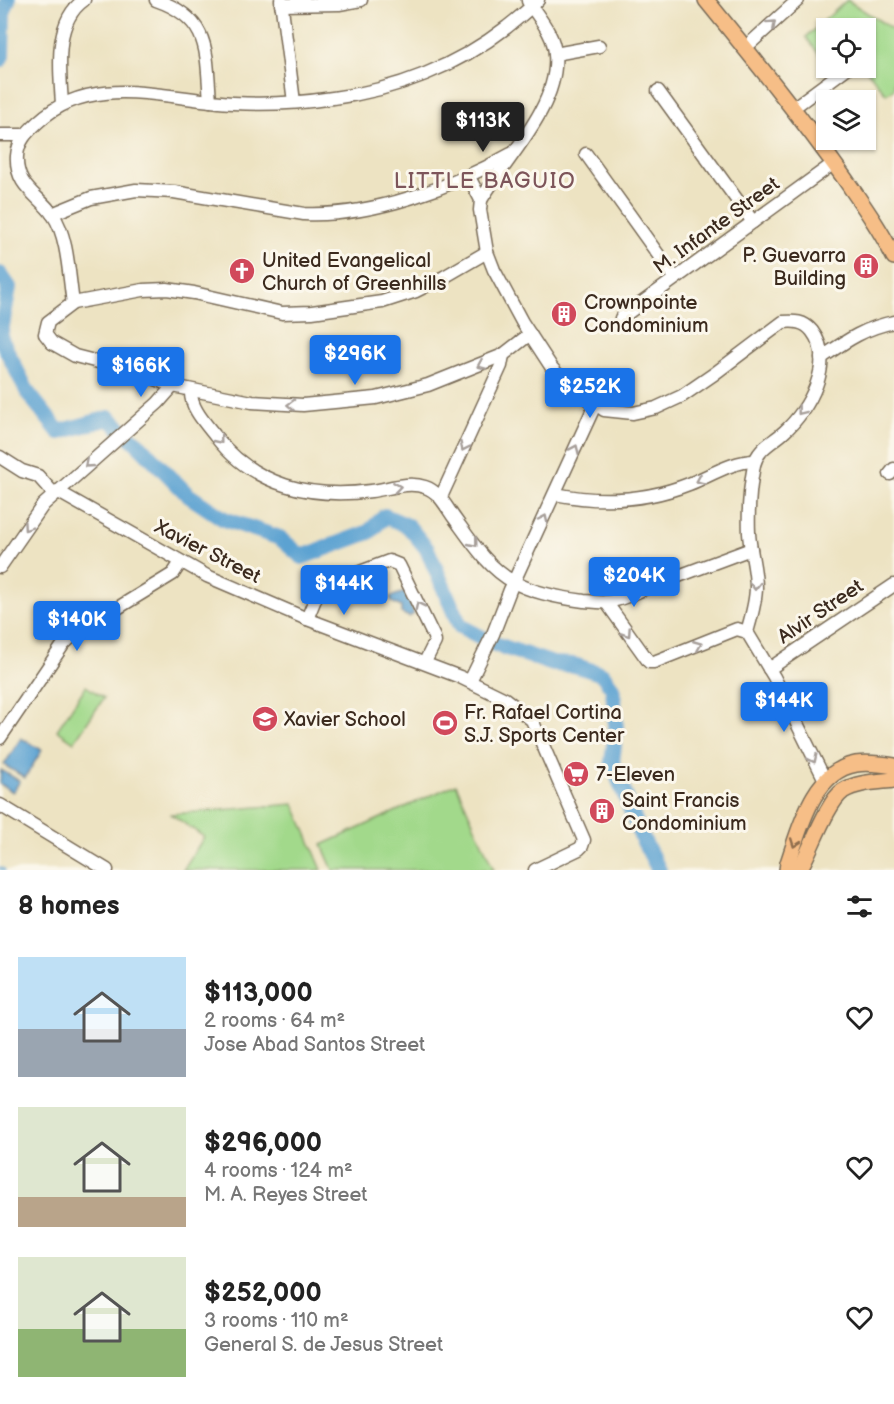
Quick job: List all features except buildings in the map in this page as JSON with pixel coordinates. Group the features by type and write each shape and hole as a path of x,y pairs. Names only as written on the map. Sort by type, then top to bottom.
{"main road":[{"path":"706,0 834,163 874,220 894,257"},
{"path":"787,870 801,826 817,792 832,773 856,764 894,766"},
{"path":"799,870 831,806 842,792 861,785 894,780"}],"street":[{"path":"62,104 60,66 65,25 70,14 84,0"},
{"path":"156,0 180,12 200,32 206,54 210,101"},
{"path":"294,102 281,2 339,4 361,0"},
{"path":"745,48 798,0"},
{"path":"73,303 62,233 52,214 27,190 21,180 17,159 18,148 24,135 47,113 62,104 91,96 130,91 210,101 252,103 332,99 365,93 433,71 459,59 490,40 532,2 551,38 555,54 550,89 527,136 511,154 481,200 480,210 487,252 494,270 552,368 564,381 595,405 614,412 633,413 665,404 682,396 714,375 783,322 793,321 808,326 819,343 821,358 818,377 809,401 785,431 763,448 755,461 749,519 756,588 747,632 769,669 825,780"},
{"path":"555,54 599,46"},
{"path":"793,108 834,78"},
{"path":"658,91 753,222"},
{"path":"0,135 24,135"},
{"path":"52,214 91,198 136,190 174,192 322,215 398,201 468,177 511,154"},
{"path":"586,154 675,278"},
{"name":"M. Infante Street","path":"621,318 834,163"},
{"path":"468,177 481,200"},
{"path":"487,252 416,291 382,302 282,313 167,289 135,291 73,303 48,322 45,334 52,344 75,356 141,373 191,391 274,404 303,405 351,402 428,385 503,355 530,334"},
{"path":"821,358 863,331 894,322"},
{"path":"441,497 501,366 503,355"},
{"path":"0,567 53,491 124,434 173,386"},
{"path":"191,391 199,415 222,445 238,462 268,479 291,487 344,493 406,485 426,487 441,497 487,559 514,582 555,596 606,602 751,549"},
{"path":"470,681 595,405"},
{"name":"Xavier Street","path":"0,457 22,471 38,487 53,491 207,576 307,619 425,662 505,699 532,720 585,840 579,849 535,870"},
{"path":"555,494 576,498 617,500 654,496 688,485 738,464 755,461"},
{"path":"307,619 320,587 394,561 399,565 434,637 435,642 425,662"},
{"path":"0,738 63,645 72,636 173,573 181,562"},
{"name":"Alvir Street","path":"769,669 894,585"},
{"path":"606,602 649,662 737,629 747,632"},
{"path":"0,805 107,870"}],"green space":[{"path":"847,0 875,18 827,18"},
{"path":"876,19 894,30 894,89 886,94 873,78 876,78"},
{"path":"816,28 816,50 806,37"},
{"path":"86,686 104,698 74,742 57,730"},
{"path":"456,784 494,870 333,870 322,845"},
{"path":"294,804 322,870 183,870 204,837 171,814"}],"water":[{"path":"405,592 414,614 409,617 401,613 401,607 392,602 390,597"},
{"path":"21,738 42,750 25,778 4,765"},
{"path":"1,770 20,781 13,792 0,784"}],"waterway":[{"path":"0,60 3,13 8,0"},
{"path":"0,274 9,287 0,337 28,393 59,432 109,418 188,495 224,519 280,538 302,557 369,532 385,516 408,526 427,549 460,626 492,643 553,664 574,665 602,674 613,689 616,729 612,762 641,836 659,870"},
{"path":"0,868 4,870"}],"place":[{"name":"P. Guevarra Building","path":"866,266"},
{"name":"United Evangelical Church of Greenhills","path":"242,271"},
{"name":"Crownpointe Condominium","path":"564,314"},
{"name":"Xavier School","path":"265,719"},
{"name":"Fr. Rafael Cortina S.J. Sports Center","path":"445,723"},
{"name":"7-Eleven","path":"576,774"},
{"name":"Saint Francis Condominium","path":"602,811"}],"district":[{"name":"LITTLE BAGUIO","path":"485,180"}]}
